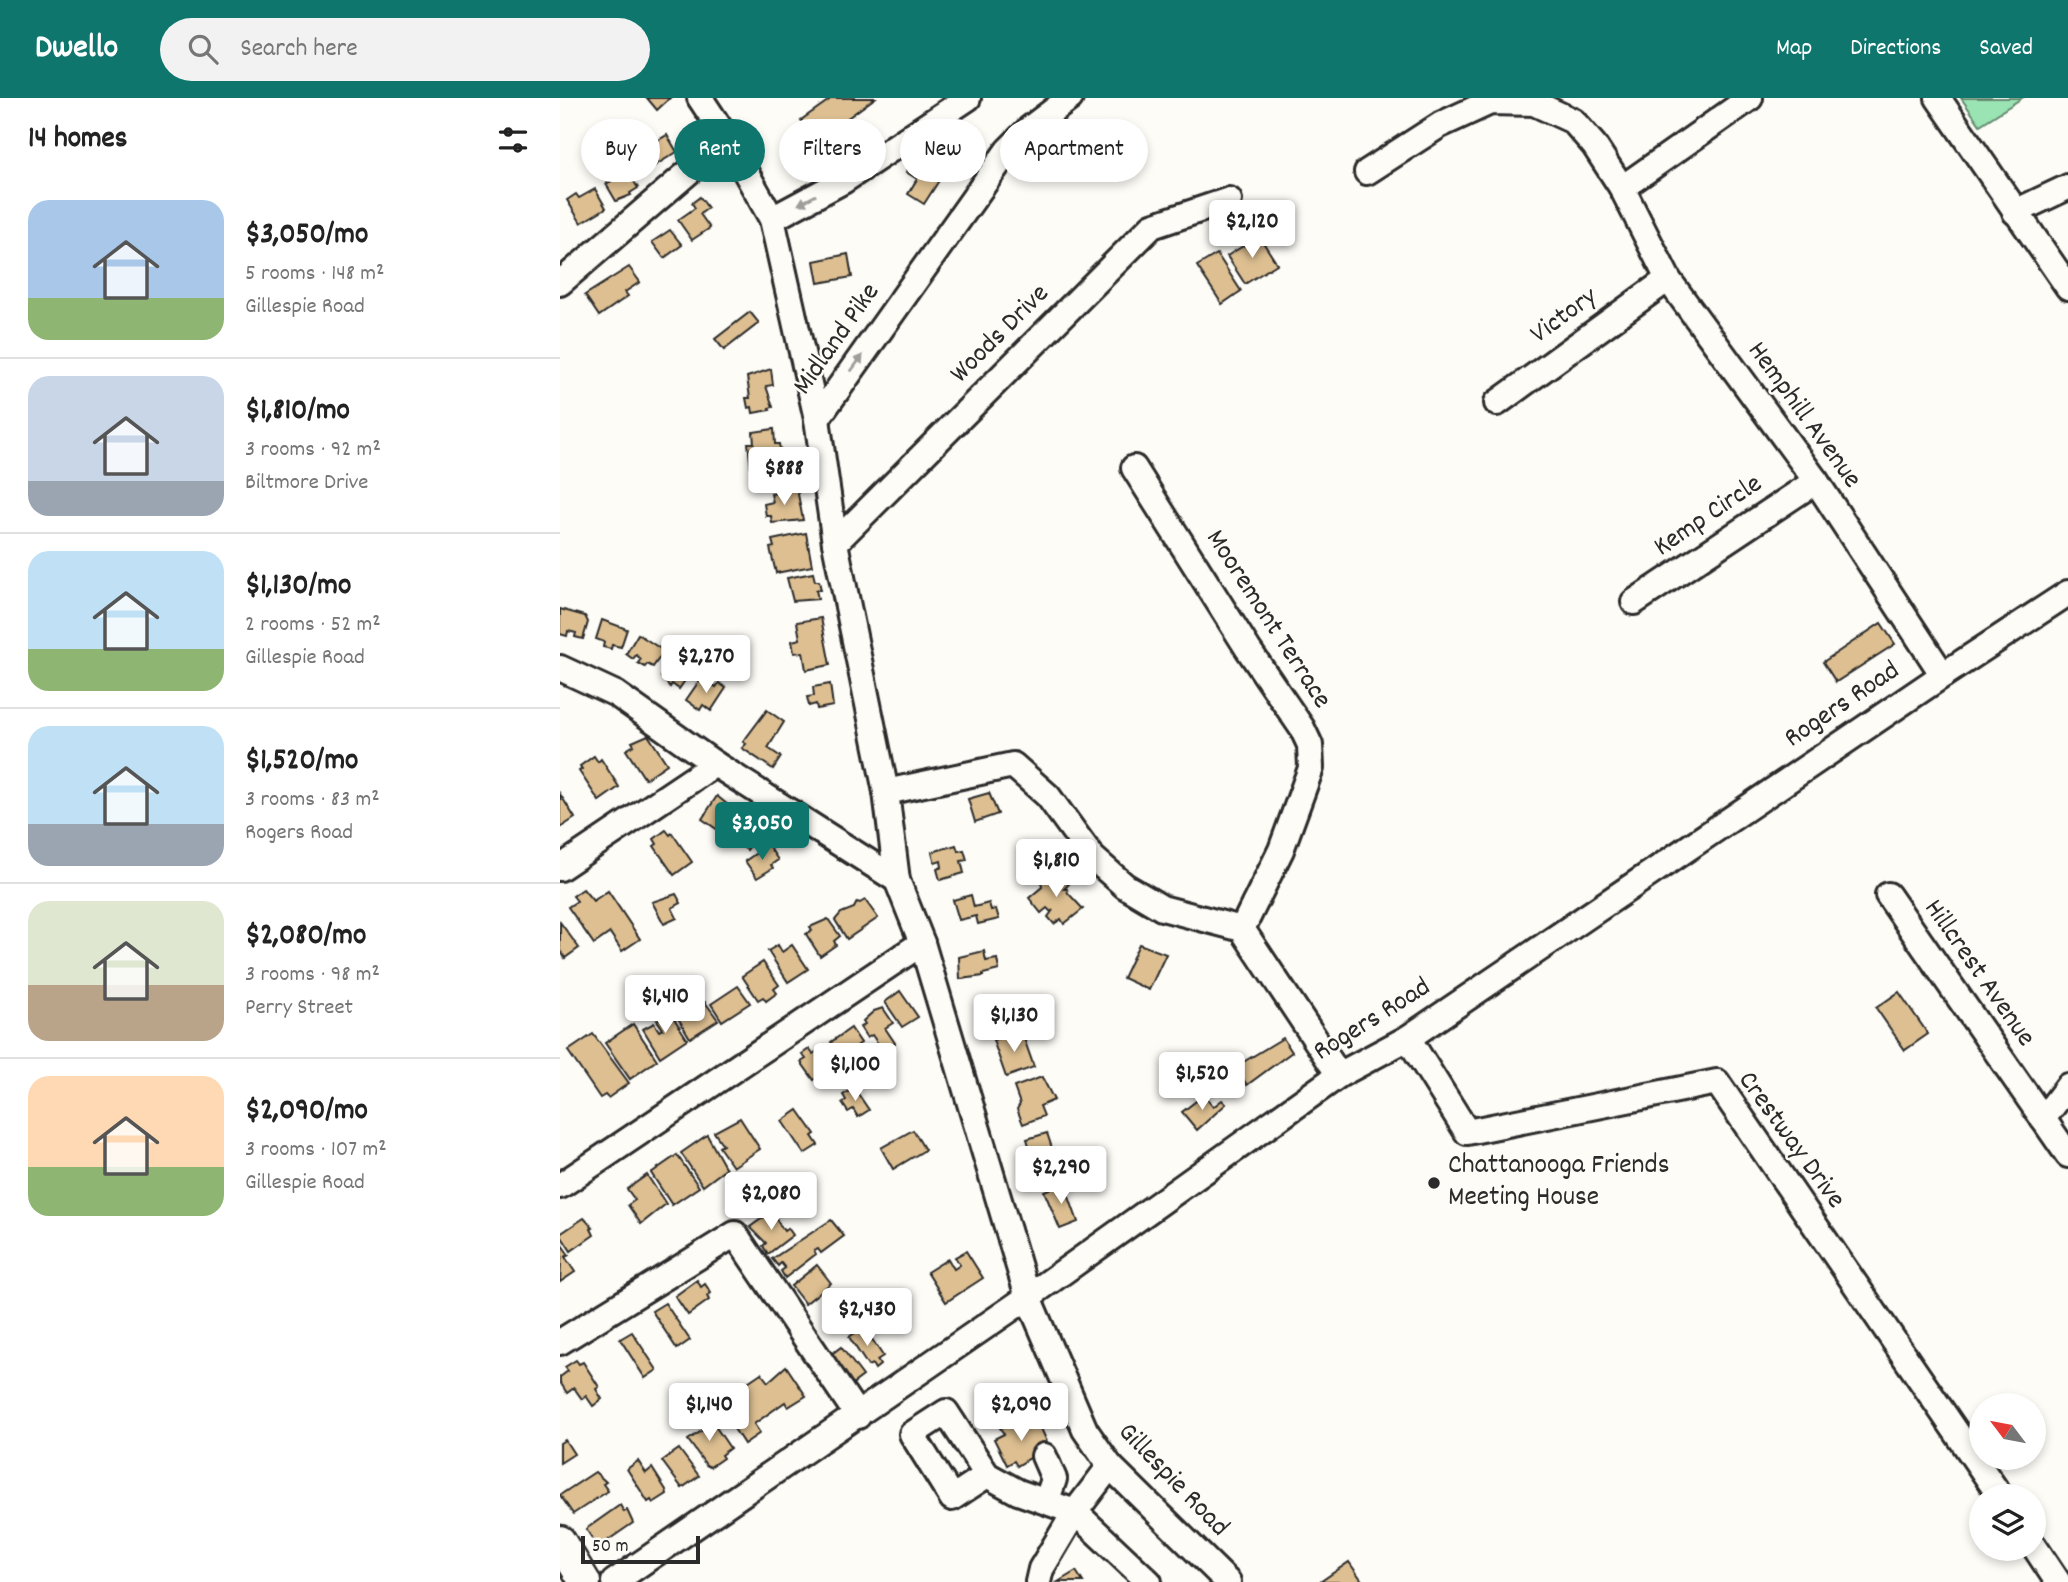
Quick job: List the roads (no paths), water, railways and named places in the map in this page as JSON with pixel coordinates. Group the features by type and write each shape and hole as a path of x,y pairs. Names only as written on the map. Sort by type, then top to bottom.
{"main road":[{"path":"560,1541 585,1582"}],"street":[{"path":"700,98 714,119"},
{"path":"772,219 843,181 968,98"},
{"name":"Midland Pike","path":"897,880 886,793 835,543 817,419 1008,150 1029,129 1070,98"},
{"path":"1622,188 1750,98"},
{"path":"1938,98 2068,287"},
{"name":"Hemphill Avenue","path":"1367,172 1440,125 1490,102 1534,103 1573,121 1594,145 1622,188 1668,279 1816,481 1943,675"},
{"path":"560,283 677,182"},
{"path":"751,182 772,219 817,419"},
{"path":"2015,212 2068,187"},
{"name":"Woods Drive","path":"835,543 1152,226 1229,200"},
{"name":"Victory","path":"1497,403 1668,279"},
{"name":"Mooremont Terrace","path":"1134,468 1248,649 1302,728 1310,745 1311,768 1281,850 1242,929"},
{"name":"Kemp Circle","path":"1634,602 1816,481"},
{"name":"Rogers Road","path":"614,1582 858,1416 1339,1075 1408,1038 2068,593"},
{"path":"560,668 616,694 715,764 897,880"},
{"path":"560,868 715,764"},
{"path":"886,793 1013,765 1048,796 1093,858 1125,886 1162,908 1242,929 1339,1075"},
{"name":"Gillespie Road","path":"897,880 922,943 1028,1297 1085,1430 1110,1466 1228,1582"},
{"name":"Hillcrest Avenue","path":"1888,895 2068,1155"},
{"path":"560,1186 922,943"},
{"name":"Crestway Drive","path":"1408,1038 1467,1132 1717,1082 1992,1484"},
{"path":"2043,1119 2068,1086"},
{"path":"560,1342 735,1234 858,1416"},
{"path":"1044,1456 1055,1479 1047,1500"},
{"path":"1038,1582 1041,1569 1075,1512 1110,1466"},
{"path":"988,1475 1018,1492 1075,1512 1149,1582"},
{"path":"2044,1561 2058,1582"}],"place":[{"name":"Chattanooga Friends Meeting House","path":"1434,1183"}]}
